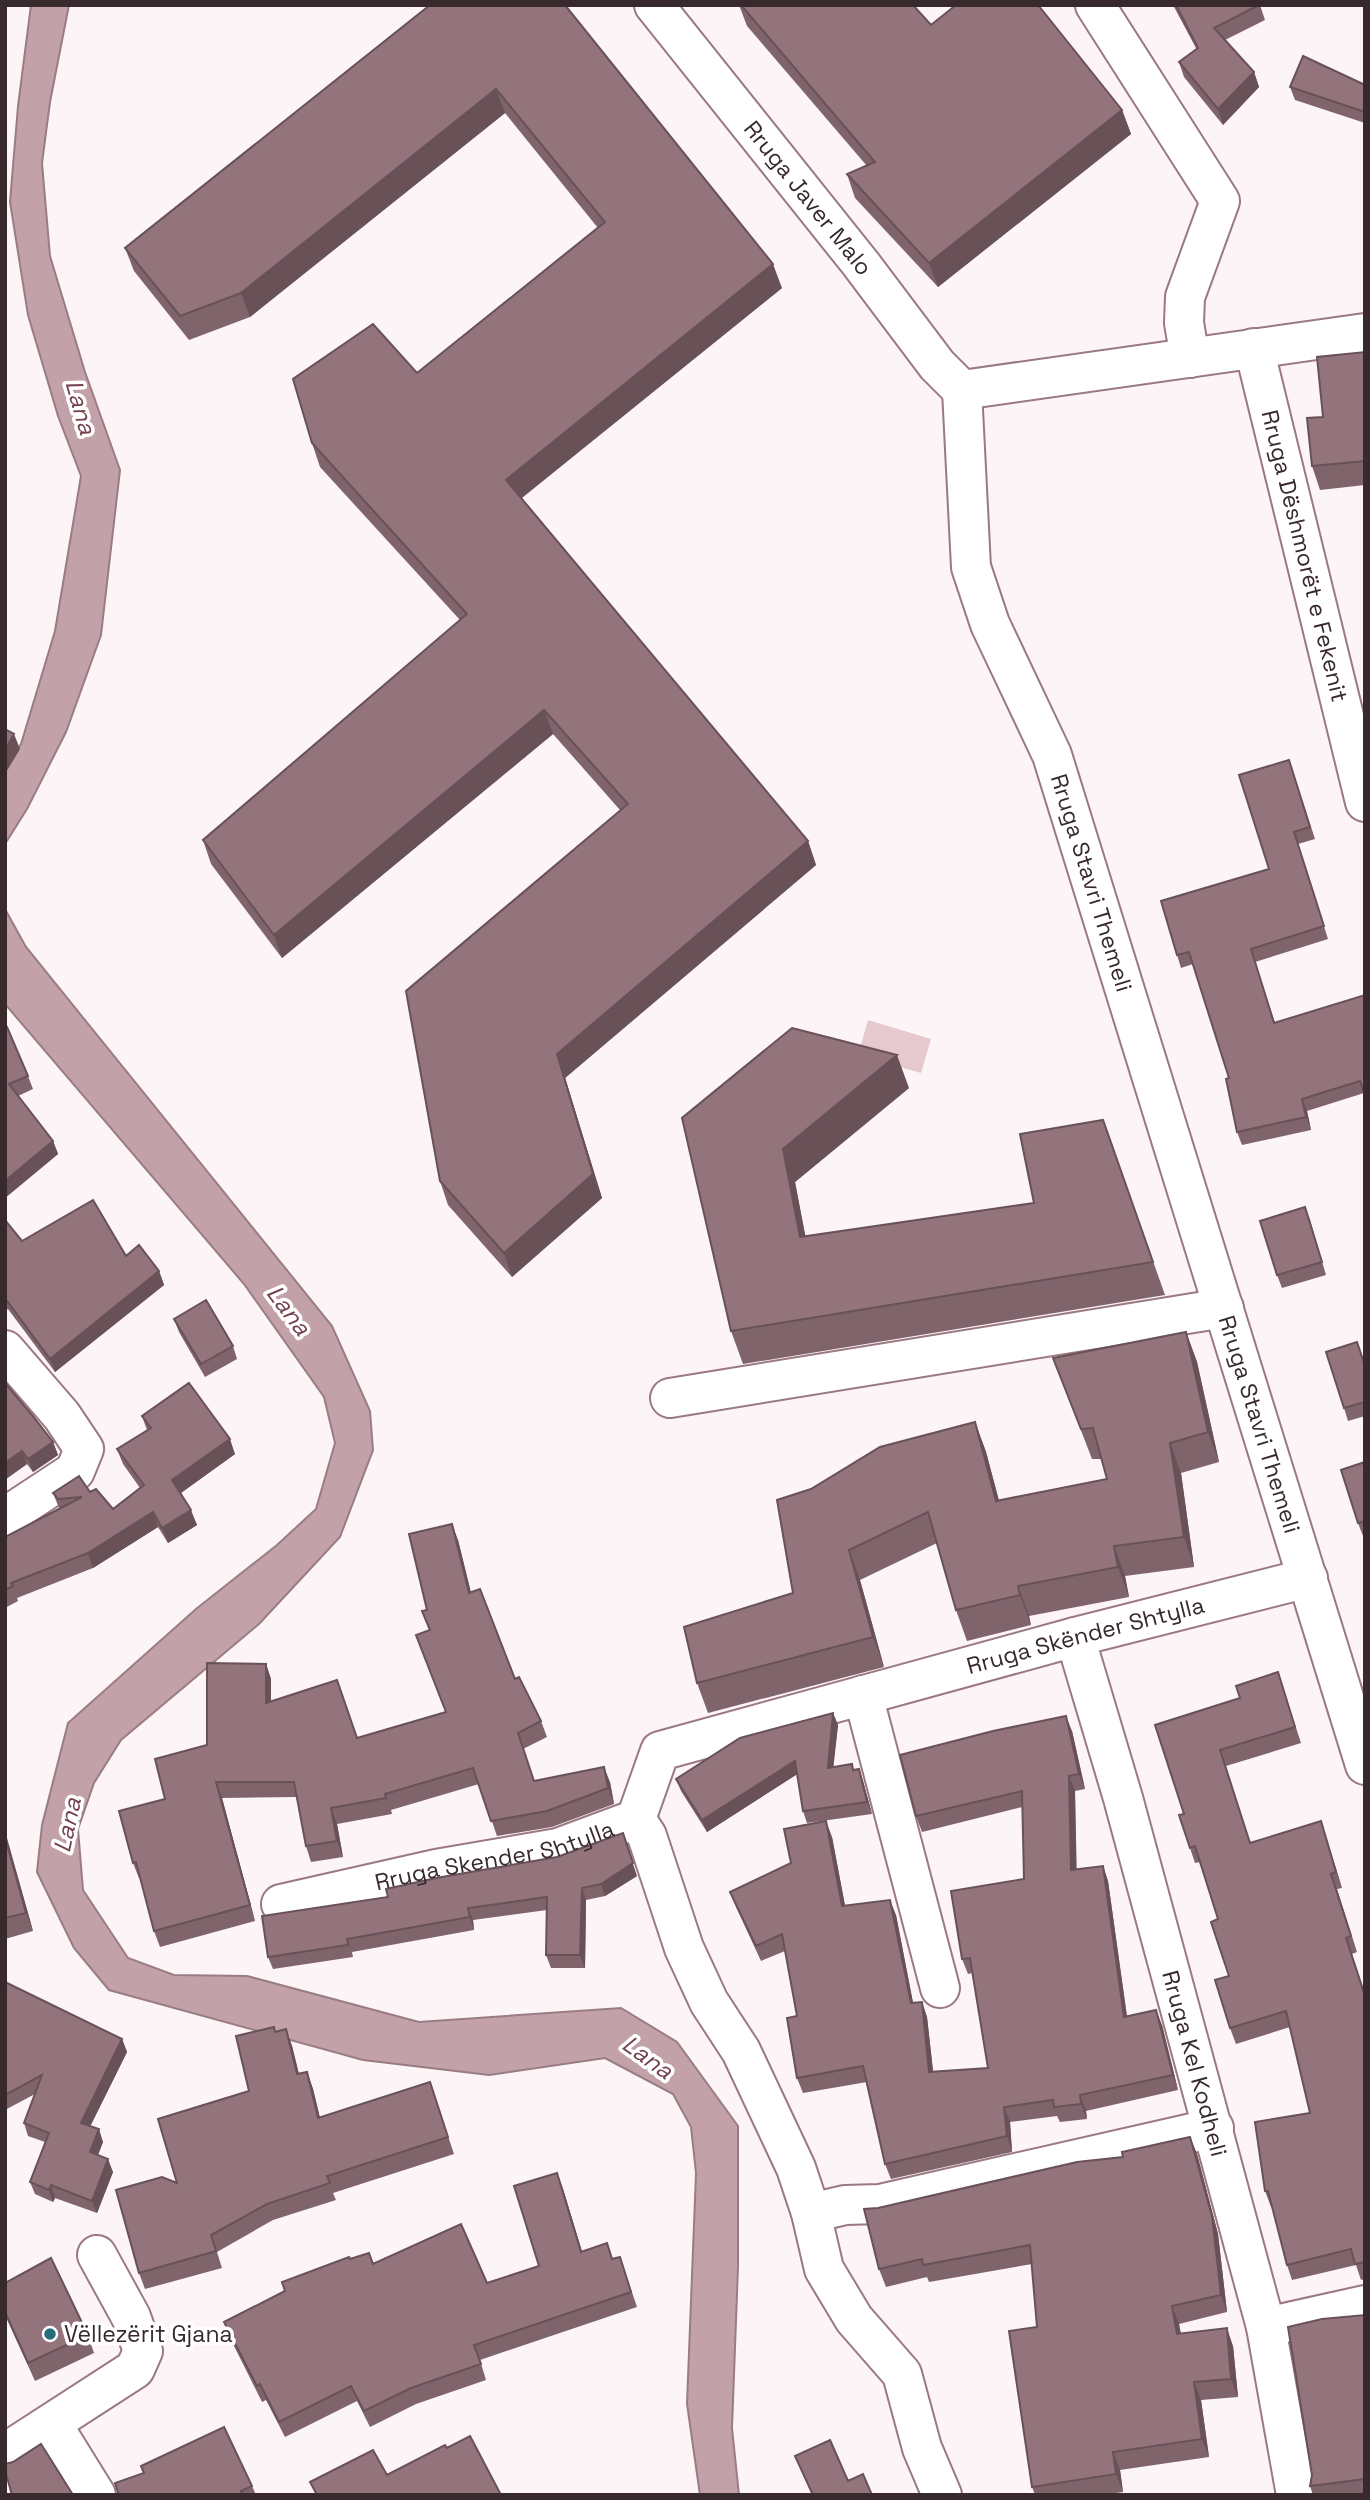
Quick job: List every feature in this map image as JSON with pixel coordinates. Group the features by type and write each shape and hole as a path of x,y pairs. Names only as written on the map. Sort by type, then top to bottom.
{"street":[{"name":"Rruga Javer Malo","path":"654,5 891,302 937,365 962,390"},
{"path":"1095,5 1220,201 1185,297 1184,323 1191,358"},
{"path":"962,390 1365,333"},
{"name":"Rruga Dëshmorët e Fekenit","path":"1254,348 1363,789"},
{"name":"Rruga Stavri Themeli","path":"962,390 971,567 990,624 1052,755 1365,1765"},
{"path":"670,1398 1224,1308"},
{"path":"5,1350 62,1416 84,1449 75,1471 5,1517"},
{"name":"Rruga Skënder Shtylla","path":"660,1751 1075,1637 1308,1578"},
{"name":"Rruga Kel Kodheli","path":"1075,1637 1123,1798 1266,2327 1296,2495"},
{"path":"863,1695 940,1988"},
{"name":"Rruga Skender Shtylla","path":"281,1904 436,1869 558,1848 636,1819 660,1751"},
{"path":"636,1819 647,1836 684,1948 709,2002 741,2051 796,2168 811,2213 824,2269 854,2319 902,2374 922,2448 942,2495"},
{"path":"811,2213 893,2201 1214,2128"},
{"path":"5,2453 135,2369 143,2351 131,2317 97,2255"},
{"path":"1266,2327 1365,2305"},
{"path":"52,2424 96,2495"}],"shaded area":[{"path":"868,1020 931,1039 921,1073 858,1055"}],"water":[{"name":"Lana","path":"31,5 69,5 50,102 42,163 50,256 85,372 120,470 101,635 66,732 27,809 5,844 5,767 21,744 55,631 81,476 58,416 28,315 10,202 18,106"},
{"name":"Lana","path":"5,909 26,947 332,1326 370,1411 373,1450 340,1537 259,1624 121,1740 94,1783 78,1829 83,1890 128,1958 174,1975 247,1976 419,2022 621,2008 677,2042 738,2126 738,2267 732,2428 739,2495 700,2495 687,2404 696,2173 691,2127 673,2094 605,2058 489,2075 363,2060 109,1990 74,1948 37,1872 42,1825 68,1723 196,1609 277,1545 316,1509 335,1443 324,1397 244,1284 5,1004"}],"building":[{"path":"430,5 565,5 773,264 506,480 808,841 557,1054 593,1174 504,1253 440,1181 406,991 628,804 544,710 274,935 203,840 467,614 312,443 293,379 373,324 417,373 605,222 496,89 241,293 180,316 125,248"},
{"path":"741,5 913,5 931,25 956,5 1038,5 1122,110 929,263 847,174 875,162"},
{"path":"1176,5 1259,5 1214,28 1254,72 1218,109 1179,62 1198,48"},
{"path":"1303,56 1365,85 1365,112 1290,87"},
{"path":"1365,352 1365,461 1312,466 1307,418 1323,417 1317,357"},
{"path":"5,729 14,734 5,750"},
{"path":"1289,760 1310,827 1294,832 1324,926 1251,949 1274,1023 1365,995 1365,1095 1360,1081 1302,1099 1306,1117 1237,1132 1226,1079 1229,1078 1189,952 1177,955 1161,901 1269,869 1239,775"},
{"path":"7,1027 28,1076 9,1084 53,1141 5,1181 5,1028"},
{"path":"792,1028 897,1055 783,1149 800,1237 1034,1203 1020,1134 1103,1120 1153,1262 731,1331 682,1118"},
{"path":"93,1200 126,1256 139,1245 159,1271 50,1359 5,1298 5,1220 22,1241"},
{"path":"1305,1207 1322,1262 1277,1275 1260,1221"},
{"path":"206,1300 233,1346 201,1364 174,1319"},
{"path":"1186,1332 1208,1432 1170,1443 1184,1537 1114,1546 1118,1567 1018,1586 1020,1595 956,1610 928,1512 849,1550 873,1637 697,1683 684,1627 793,1593 777,1500 811,1489 880,1447 975,1422 996,1501 1107,1479 1093,1428 1081,1429 1053,1358"},
{"path":"1357,1342 1365,1366 1365,1402 1344,1408 1326,1352"},
{"path":"5,1383 53,1442 28,1459 22,1451 5,1463"},
{"path":"189,1383 230,1439 172,1480 191,1510 162,1528 153,1512 88,1553 11,1583 13,1586 5,1590 5,1537 82,1497 58,1499 53,1493 79,1476 90,1492 96,1489 113,1509 144,1485 117,1449 151,1428 142,1416"},
{"path":"1365,1462 1365,1521 1358,1523 1341,1470"},
{"path":"452,1524 469,1593 480,1589 515,1679 519,1677 541,1721 518,1733 534,1781 604,1767 608,1788 547,1811 491,1821 473,1768 385,1794 386,1798 331,1808 337,1841 306,1846 294,1782 216,1782 250,1905 154,1931 119,1811 165,1799 155,1759 207,1745 207,1663 266,1664 266,1703 337,1680 357,1738 446,1712 416,1635 430,1630 422,1611 427,1610 409,1534"},
{"path":"1278,1672 1295,1727 1220,1750 1250,1843 1321,1821 1336,1872 1331,1874 1351,1936 1346,1938 1365,1996 1365,2262 1355,2264 1351,2249 1287,2265 1268,2191 1265,2191 1255,2122 1310,2113 1286,2011 1230,2028 1215,1980 1229,1976 1211,1922 1218,1919 1195,1846 1190,1848 1179,1815 1184,1814 1155,1725 1240,1698 1236,1686"},
{"path":"833,1713 828,1768 852,1764 853,1770 859,1769 867,1802 803,1811 795,1761 702,1820 676,1779 740,1738"},
{"path":"1066,1716 1079,1774 1069,1776 1071,1870 1103,1866 1124,2017 1156,2010 1173,2075 1080,2095 1081,2104 1054,2107 1053,2100 1004,2107 1007,2136 885,2164 863,2066 797,2078 787,2018 797,2016 782,1934 756,1946 730,1892 791,1863 784,1829 826,1821 842,1906 890,1900 911,2003 922,2002 929,2072 988,2068 970,1958 962,1959 951,1891 1024,1879 1022,1791 916,1816 900,1755"},
{"path":"623,1833 633,1863 601,1884 582,1888 580,1955 546,1955 547,1897 468,1908 470,1917 347,1939 348,1945 268,1957 262,1916 388,1897 386,1889 557,1857"},
{"path":"5,1837 26,1913 5,1918"},
{"path":"5,1982 122,2039 81,2123 99,2129 90,2152 108,2159 92,2201 51,2185 49,2190 30,2182 49,2133 24,2123 42,2075 5,2095"},
{"path":"274,2027 275,2032 286,2029 297,2074 307,2072 318,2118 430,2082 448,2137 327,2176 330,2183 267,2204 211,2235 216,2251 139,2273 116,2190 162,2177 177,2183 158,2119 249,2091 236,2036"},
{"path":"1190,2137 1212,2216 1221,2295 1172,2306 1177,2334 1227,2328 1231,2379 1194,2382 1202,2439 1113,2452 1116,2474 1032,2487 1009,2331 1037,2327 1030,2245 923,2265 922,2259 879,2269 864,2209 1077,2162 1123,2157 1122,2152"},
{"path":"557,2173 581,2252 607,2243 612,2259 620,2257 631,2292 474,2345 481,2364 411,2388 364,2411 351,2386 279,2422 224,2322 285,2291 282,2282 349,2257 350,2259 369,2253 373,2264 461,2224 487,2283 539,2266 514,2186"},
{"name":"Vëllezërit Gjana","path":"51,2258 88,2335 28,2363 5,2312 5,2283"},
{"path":"1365,2315 1365,2479 1310,2486 1312,2475 1288,2327 1322,2319"},
{"path":"224,2427 252,2486 241,2491 243,2495 119,2495 115,2483 144,2473 141,2466"},
{"path":"470,2436 501,2495 317,2495 310,2482 373,2450 387,2475 445,2445 447,2448"},
{"path":"830,2440 848,2481 863,2474 872,2495 813,2495 795,2456"},
{"path":"41,2444 73,2495 12,2495 5,2464 13,2462"}],"place":[{"name":"Vëllezërit Gjana","path":"50,2334"}]}
